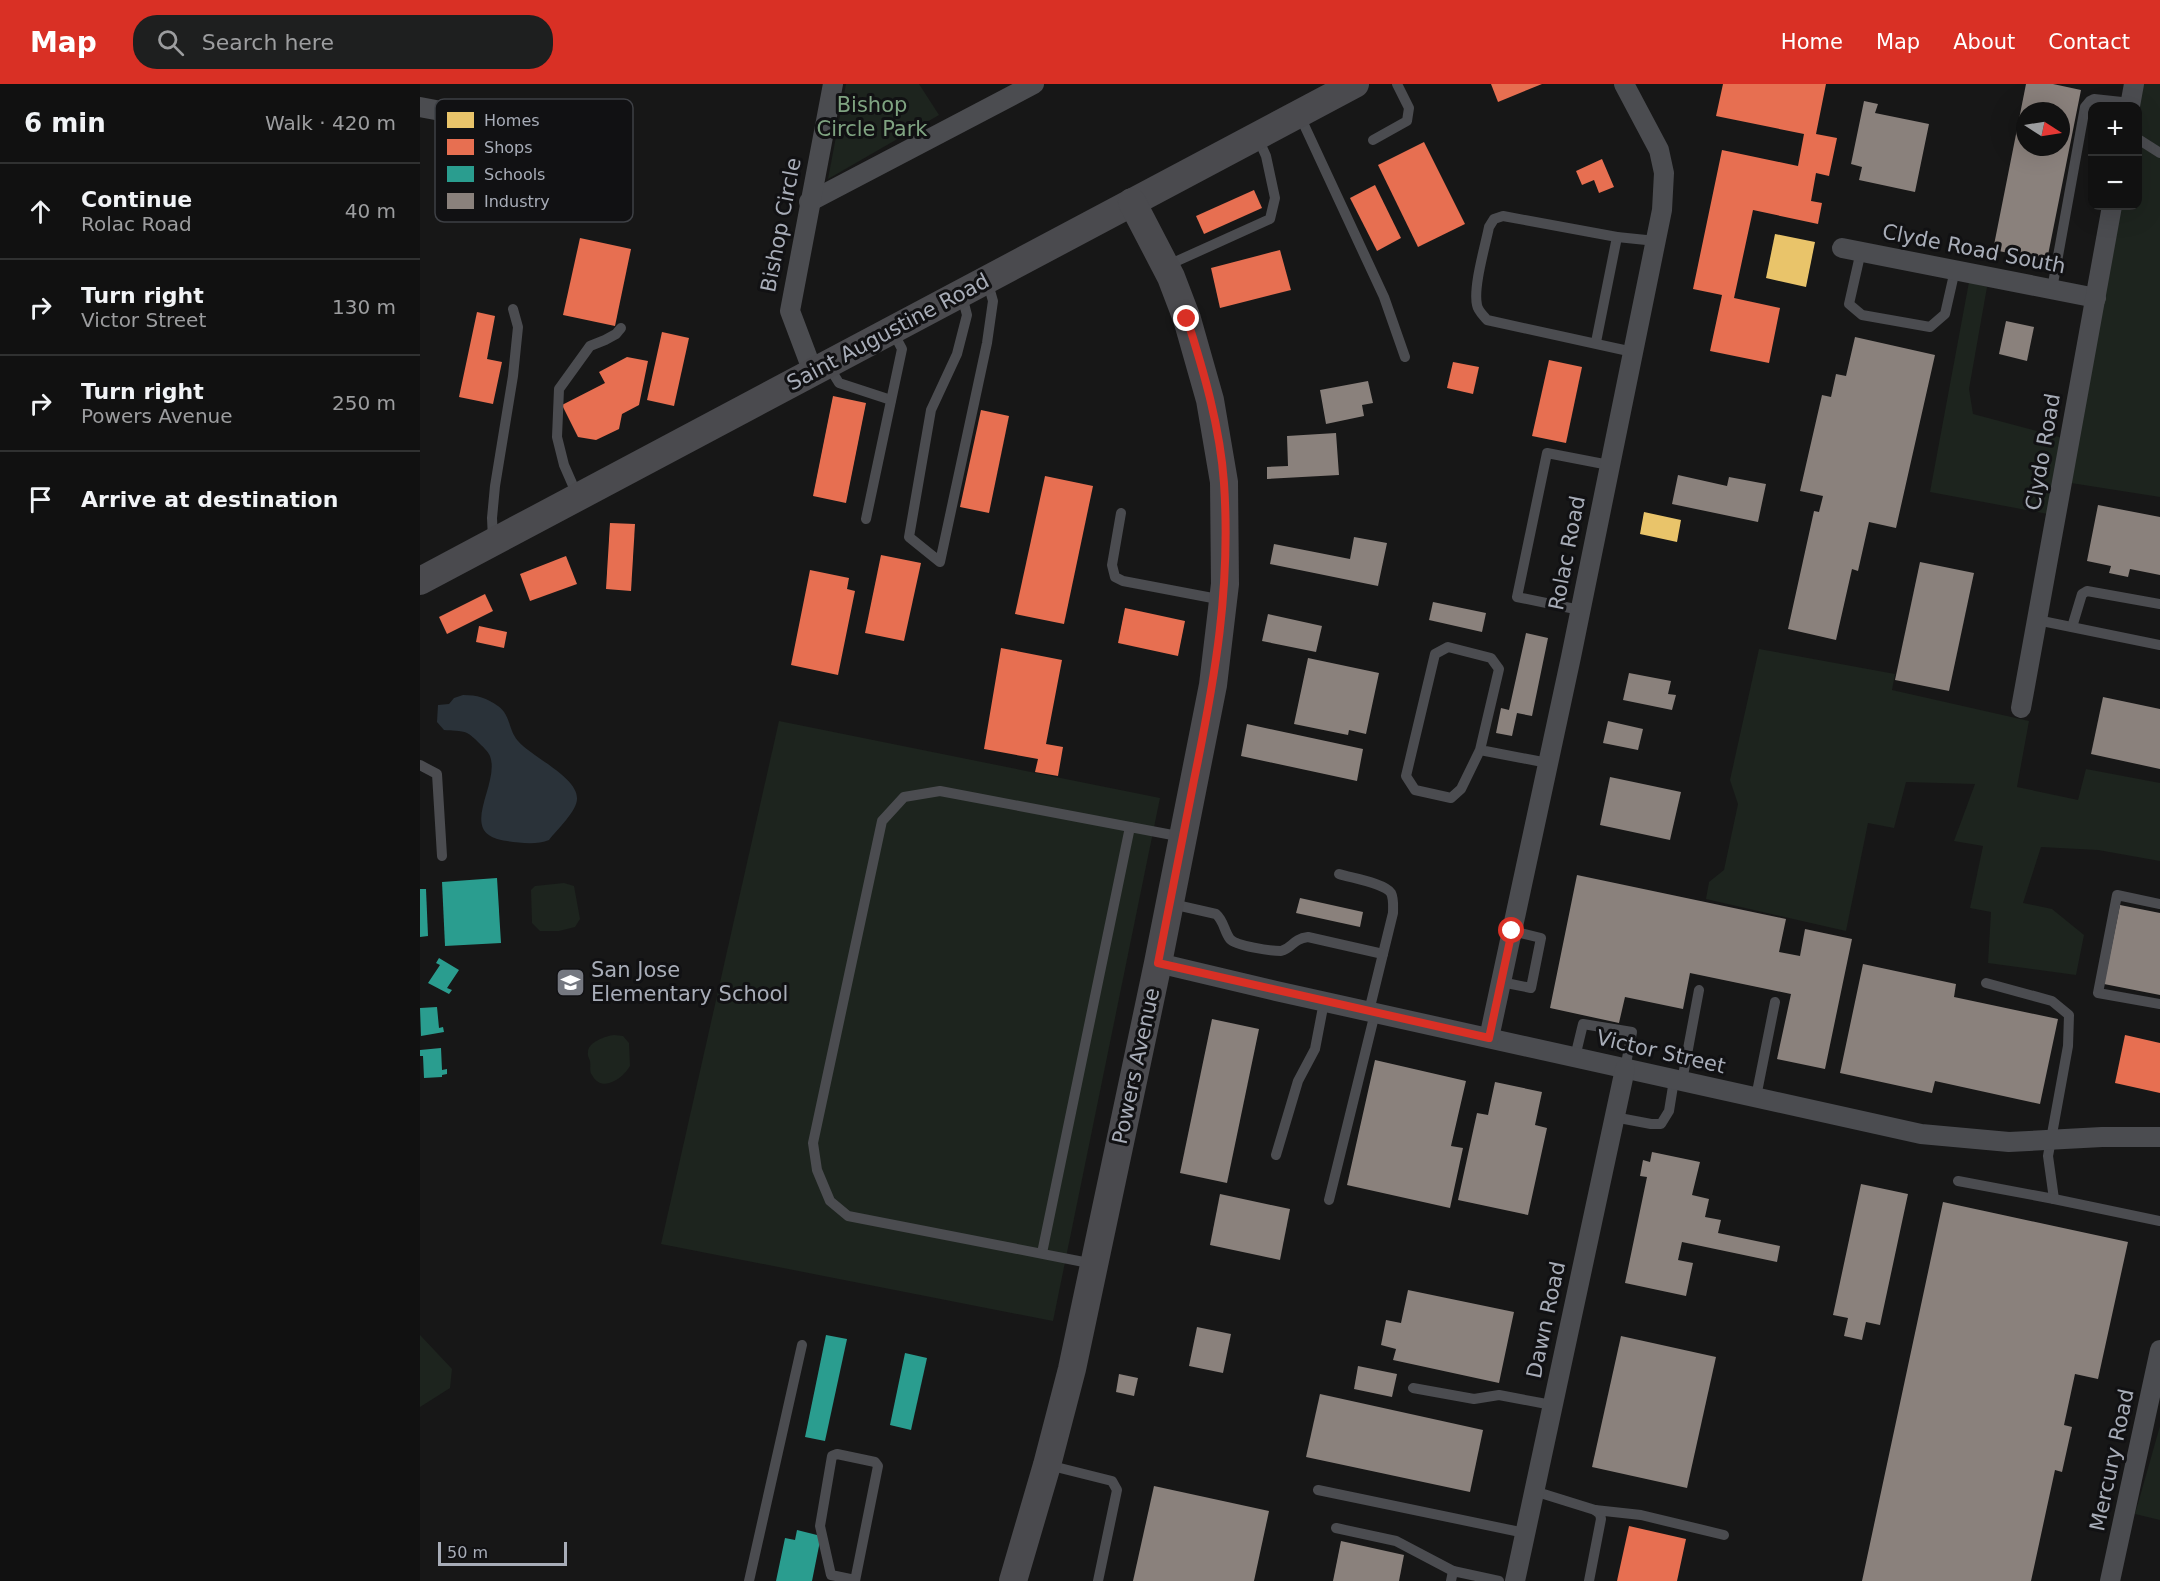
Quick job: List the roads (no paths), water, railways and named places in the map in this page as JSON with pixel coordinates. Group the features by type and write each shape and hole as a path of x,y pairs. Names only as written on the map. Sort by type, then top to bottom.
{"street":[{"name":"Bishop Circle","path":"820,368 790,311 833,84"},
{"path":"809,202 1034,84"},
{"name":"Saint Augustine Road","path":"420,581 1355,84"},
{"name":"Rolac Road","path":"1489,1038 1662,210 1664,173 1659,150 1624,84"},
{"path":"2131,102 2134,84"},
{"path":"420,107 435,110"},
{"name":"Powers Avenue","path":"1013,1581 1072,1369 1158,963 1213,686 1224,600 1226,567 1224,482 1210,400 1198,351 1187,319 1166,266 1132,202"},
{"name":"Clydo Road","path":"2021,708 2111,210"},
{"name":"Clyde Road South","path":"1851,249 2096,298"},
{"name":"Victor Street","path":"1158,963 1324,1002 1928,1135 2009,1142 2102,1137 2160,1137"},
{"name":"Dawn Road","path":"1515,1581 1624,1069"},
{"name":"Mercury Road","path":"2110,1581 2160,1350"}],"lane":[{"path":"1373,140 1407,121 1409,108 1397,84"},
{"path":"2089,102 2094,99 2112,102"},
{"path":"2052,289 2085,107 2088,103"},
{"path":"1299,114 1384,297 1405,357"},
{"path":"1166,266 1270,219 1275,198 1266,156 1257,136"},
{"path":"2142,142 2160,153"},
{"path":"1633,352 1488,320 1479,311 1476,291 1489,227 1494,219 1503,216 1617,237 1656,241"},
{"path":"1596,342 1617,237"},
{"path":"1851,249 1849,304 1862,315 1930,327 1945,314 1954,270"},
{"path":"961,294 967,315 957,354 931,410 909,537 940,562 987,343 993,301 987,279"},
{"path":"493,542 492,518 495,486 513,376 518,327 513,309"},
{"path":"578,497 564,465 557,437 559,389 590,346 605,340 621,328"},
{"path":"866,519 902,349 892,330"},
{"path":"820,368 840,382 891,400"},
{"path":"1580,610 1517,597 1547,453 1610,465"},
{"path":"1121,513 1112,565 1115,577 1123,581 1224,600"},
{"path":"2072,627 2082,594 2087,591 2159,603"},
{"path":"2037,620 2160,645"},
{"path":"1448,647 1491,658 1499,669 1480,750 1461,789 1450,798 1415,790 1406,776 1435,654 1448,647"},
{"path":"1480,750 1548,763"},
{"path":"420,765 437,774 442,856"},
{"path":"1094,1264 848,1216 830,1201 817,1170 813,1143 882,821 904,797 940,791 1183,837"},
{"path":"1042,1253 1130,827"},
{"path":"1329,1200 1393,913 1392,895 1388,890 1382,886 1339,874"},
{"path":"2160,904 2117,895 2098,993 2160,1004"},
{"path":"1170,903 1216,914 1222,919 1231,939 1237,943 1281,951 1286,950 1299,938 1308,937 1383,954"},
{"path":"1501,982 1531,988 1541,938 1512,931"},
{"path":"1986,983 2052,1000 2069,1015 2068,1046 2048,1156 2054,1199"},
{"path":"1614,1117 1661,1124 1669,1112 1678,1081 1699,990"},
{"path":"1276,1155 1298,1081 1315,1049 1324,1002"},
{"path":"1756,1097 1775,1002"},
{"path":"1575,1057 1583,1024 1632,1032 1624,1069"},
{"path":"1958,1181 2160,1221"},
{"path":"749,1581 802,1345"},
{"path":"1413,1388 1474,1400 1499,1395 1552,1405"},
{"path":"837,1454 875,1462 878,1466 855,1581 831,1575 820,1526 832,1456 837,1454"},
{"path":"1047,1465 1112,1481 1117,1490 1098,1581"},
{"path":"1318,1491 1525,1533"},
{"path":"1534,1491 1594,1510 1641,1515 1724,1535"},
{"path":"1589,1581 1601,1519 1600,1514 1594,1510"},
{"path":"1336,1528 1396,1541 1452,1576 1499,1581"}],"place":[{"name":"San Jose Elementary School","path":"570,982"}],"park label":[{"name":"Bishop Circle Park","path":"872,117"}]}
